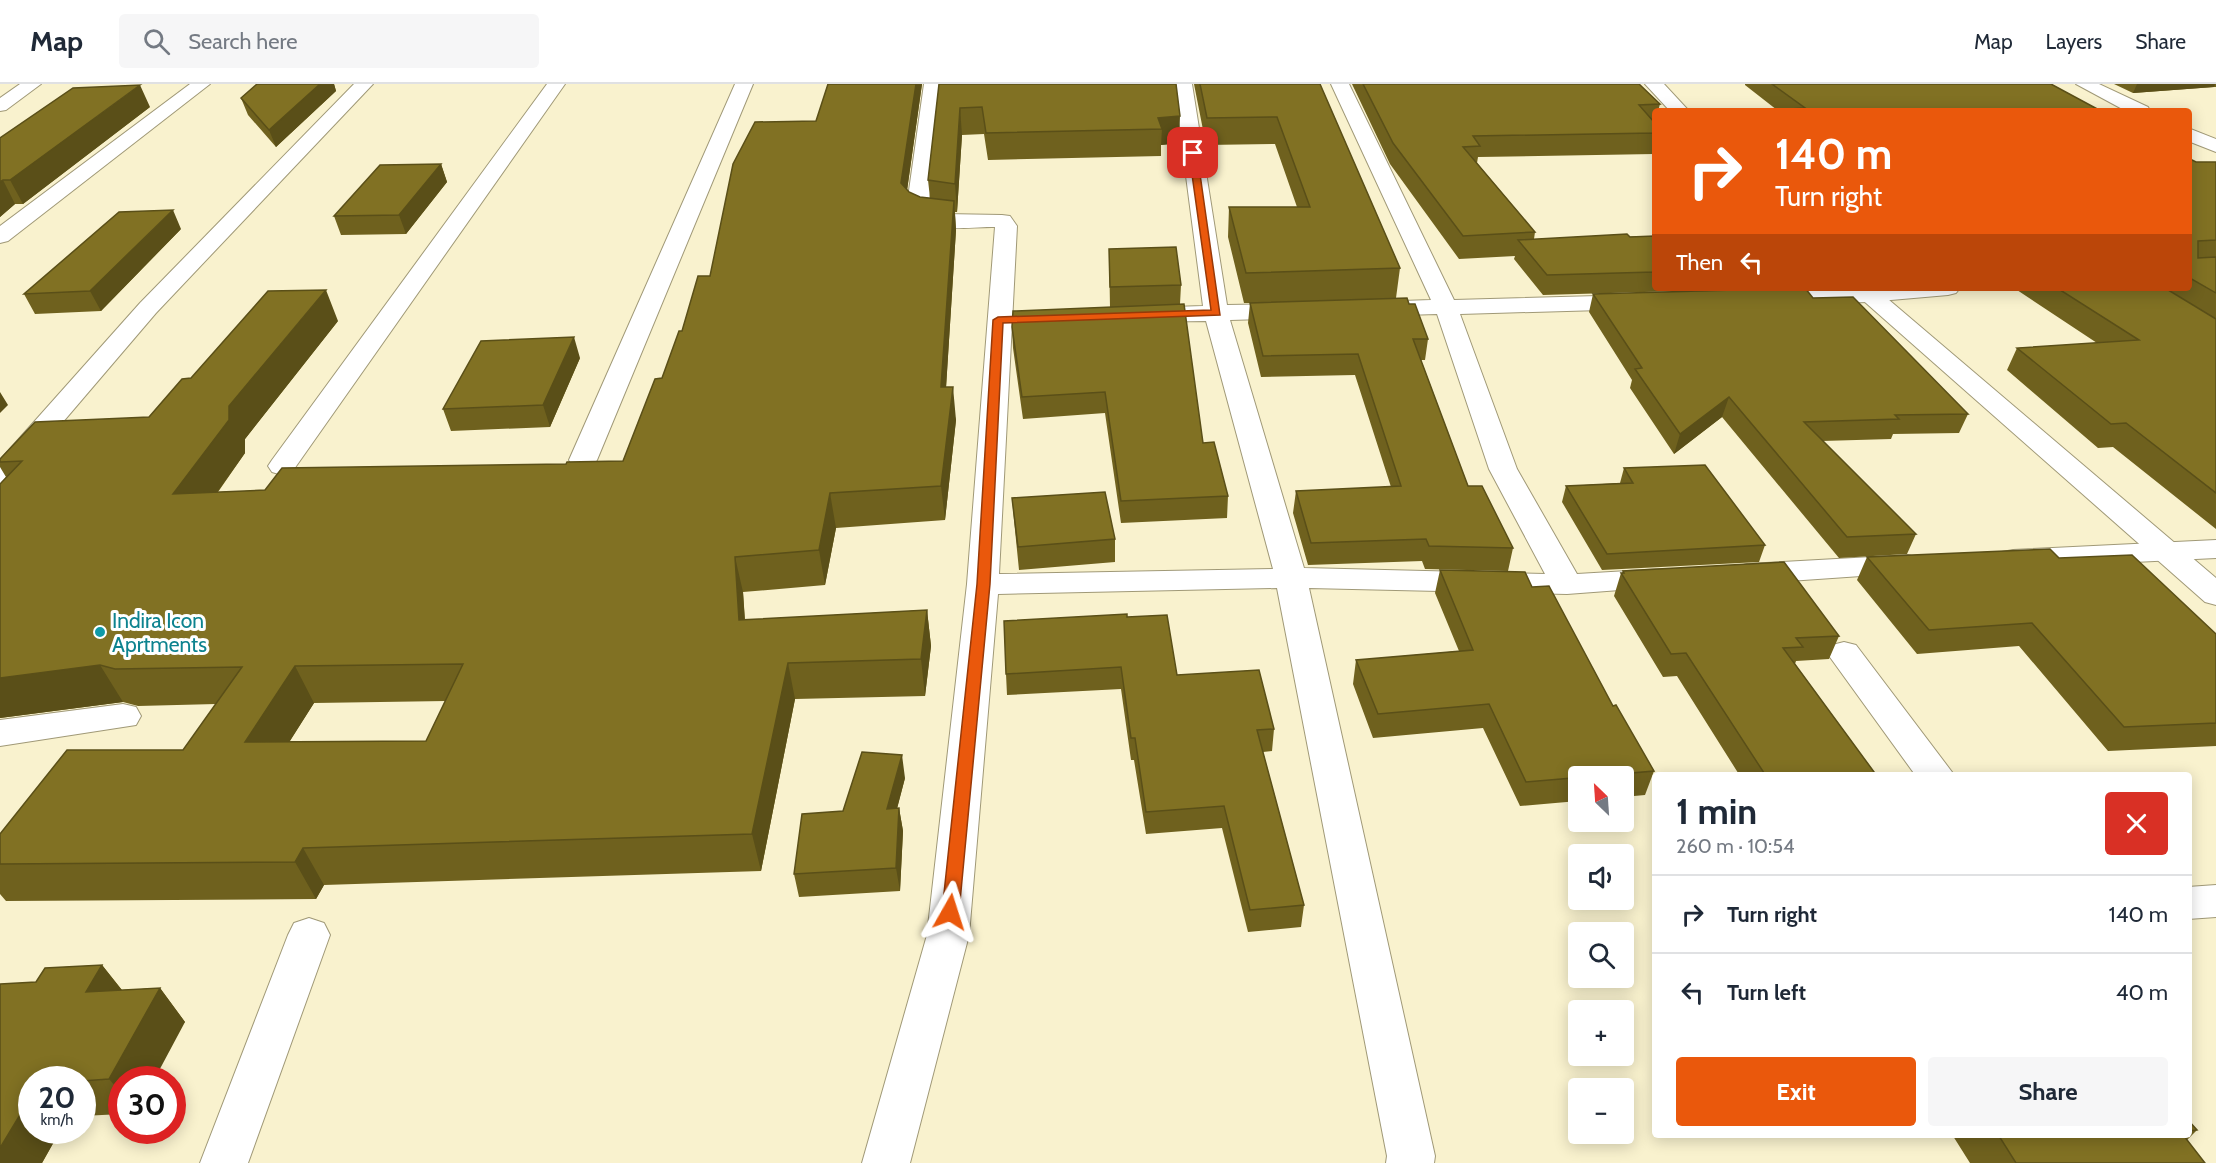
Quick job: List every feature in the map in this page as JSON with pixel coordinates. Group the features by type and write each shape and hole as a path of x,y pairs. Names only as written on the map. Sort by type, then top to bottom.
{"street":[{"path":"0,106 8,95 32,84"},
{"path":"0,236 201,84"},
{"path":"0,478 148,308 364,84"},
{"path":"282,466 556,84"},
{"path":"583,460 744,84"},
{"path":"885,1163 948,935 1010,319 1005,224 988,220 932,220 922,217 917,212 933,84"},
{"path":"1183,84 1216,313 1291,578 1411,1156 1410,1163"},
{"path":"1340,84 1446,308 1503,469 1567,584"},
{"path":"1654,84 1666,84"},
{"path":"1654,84 1677,108"},
{"path":"2085,84 2135,108"},
{"path":"2192,128 2216,127"},
{"path":"2192,136 2216,146"},
{"path":"1739,299 1864,291 2216,595"},
{"path":"1354,310 1657,301"},
{"path":"1113,316 1320,310"},
{"path":"1986,561 2216,549"},
{"path":"1723,576 1938,563"},
{"path":"983,584 1291,578 1567,584 1687,578"},
{"path":"1844,653 1934,772"},
{"path":"0,733 123,716"},
{"path":"2192,903 2216,901"},
{"path":"224,1163 309,935"}],"building":[{"path":"257,84 320,84 269,130 241,98"},
{"path":"828,84 916,84 901,183 909,192 920,197 954,201 941,387 953,387 941,486 830,493 819,550 735,557 739,620 927,610 921,659 788,663 752,834 303,848 295,862 0,864 0,834 67,750 183,750 242,667 115,669 100,665 0,678 0,484 22,461 0,462 0,459 35,422 149,417 182,379 191,378 268,291 326,290 229,406 229,420 173,494 265,490 282,468 566,464 567,462 623,461 655,379 662,378 679,331 682,331 698,276 710,276 733,164 755,122 816,121","holes":["463,664 426,741 245,742 295,666"]},
{"path":"939,84 1176,84 1180,116 1158,118 1162,129 986,133 982,107 960,108 955,184 928,180"},
{"path":"1200,84 1320,84 1400,268 1246,273 1229,207 1310,207 1277,117 1207,118"},
{"path":"1363,84 1639,84 1660,104 1639,105 1652,120 1652,133 1473,136 1480,146 1463,147 1535,232 1463,236 1393,143"},
{"path":"1772,84 2051,84 2095,108 1805,108"},
{"path":"140,85 10,180 0,182 0,138 73,88"},
{"path":"2192,160 2216,162 2216,240 2198,241 2198,258 2216,257 2216,293 2192,279"},
{"path":"441,164 399,215 334,216 380,165"},
{"path":"173,210 90,291 24,294 119,212"},
{"path":"1627,234 1630,237 1652,236 1652,272 1547,275 1518,240"},
{"path":"1176,247 1181,285 1110,287 1109,249"},
{"path":"1807,291 1813,298 1853,297 1968,414 1895,415 1899,419 1804,422 1916,534 1847,537 1729,397 1680,434 1635,369 1642,368 1593,294"},
{"path":"2062,291 2170,291 2216,319 2216,493 2126,423 2111,424 2017,348 2139,340"},
{"path":"1407,298 1409,304 1415,304 1428,339 1413,339 1468,486 1482,486 1513,548 1429,546 1426,539 1311,543 1296,491 1401,486 1358,354 1263,356 1250,303"},
{"path":"1184,304 1203,443 1214,442 1228,496 1121,501 1105,392 1022,397 1012,327 1013,311"},
{"path":"574,337 543,405 443,409 481,341"},
{"path":"1705,465 1765,545 1607,554 1566,486 1633,483 1624,468"},
{"path":"1105,492 1115,539 1018,547 1012,498"},
{"path":"2050,549 2059,558 2132,555 2216,634 2216,723 2124,727 2032,623 1929,630 1867,557"},
{"path":"1784,562 1839,636 1796,638 1803,647 1783,648 1874,772 1763,772 1686,653 1671,654 1621,573 1624,573 1623,571"},
{"path":"1440,570 1525,572 1532,587 1549,586 1613,706 1616,705 1654,771 1634,773 1634,766 1568,766 1568,778 1526,782 1489,704 1378,714 1356,660 1473,650"},
{"path":"1127,614 1127,617 1167,615 1177,675 1259,670 1274,729 1257,730 1304,905 1250,910 1224,806 1146,812 1135,738 1131,738 1121,667 1006,674 1004,621"},
{"path":"862,752 902,755 887,809 899,808 896,868 794,874 802,814 843,811"},
{"path":"102,965 86,992 160,988 116,1066 108,1066 108,1079 96,1080 96,1066 18,1066 18,1118 0,1148 0,984 36,982 45,968"},
{"path":"2000,1138 2186,1138 2205,1163 2016,1163"}],"place":[{"name":"Indira Icon Aprtments","path":"100,632"}],"route":[{"path":"950,912 983,584 998,320 1216,313 1193,153"}]}
